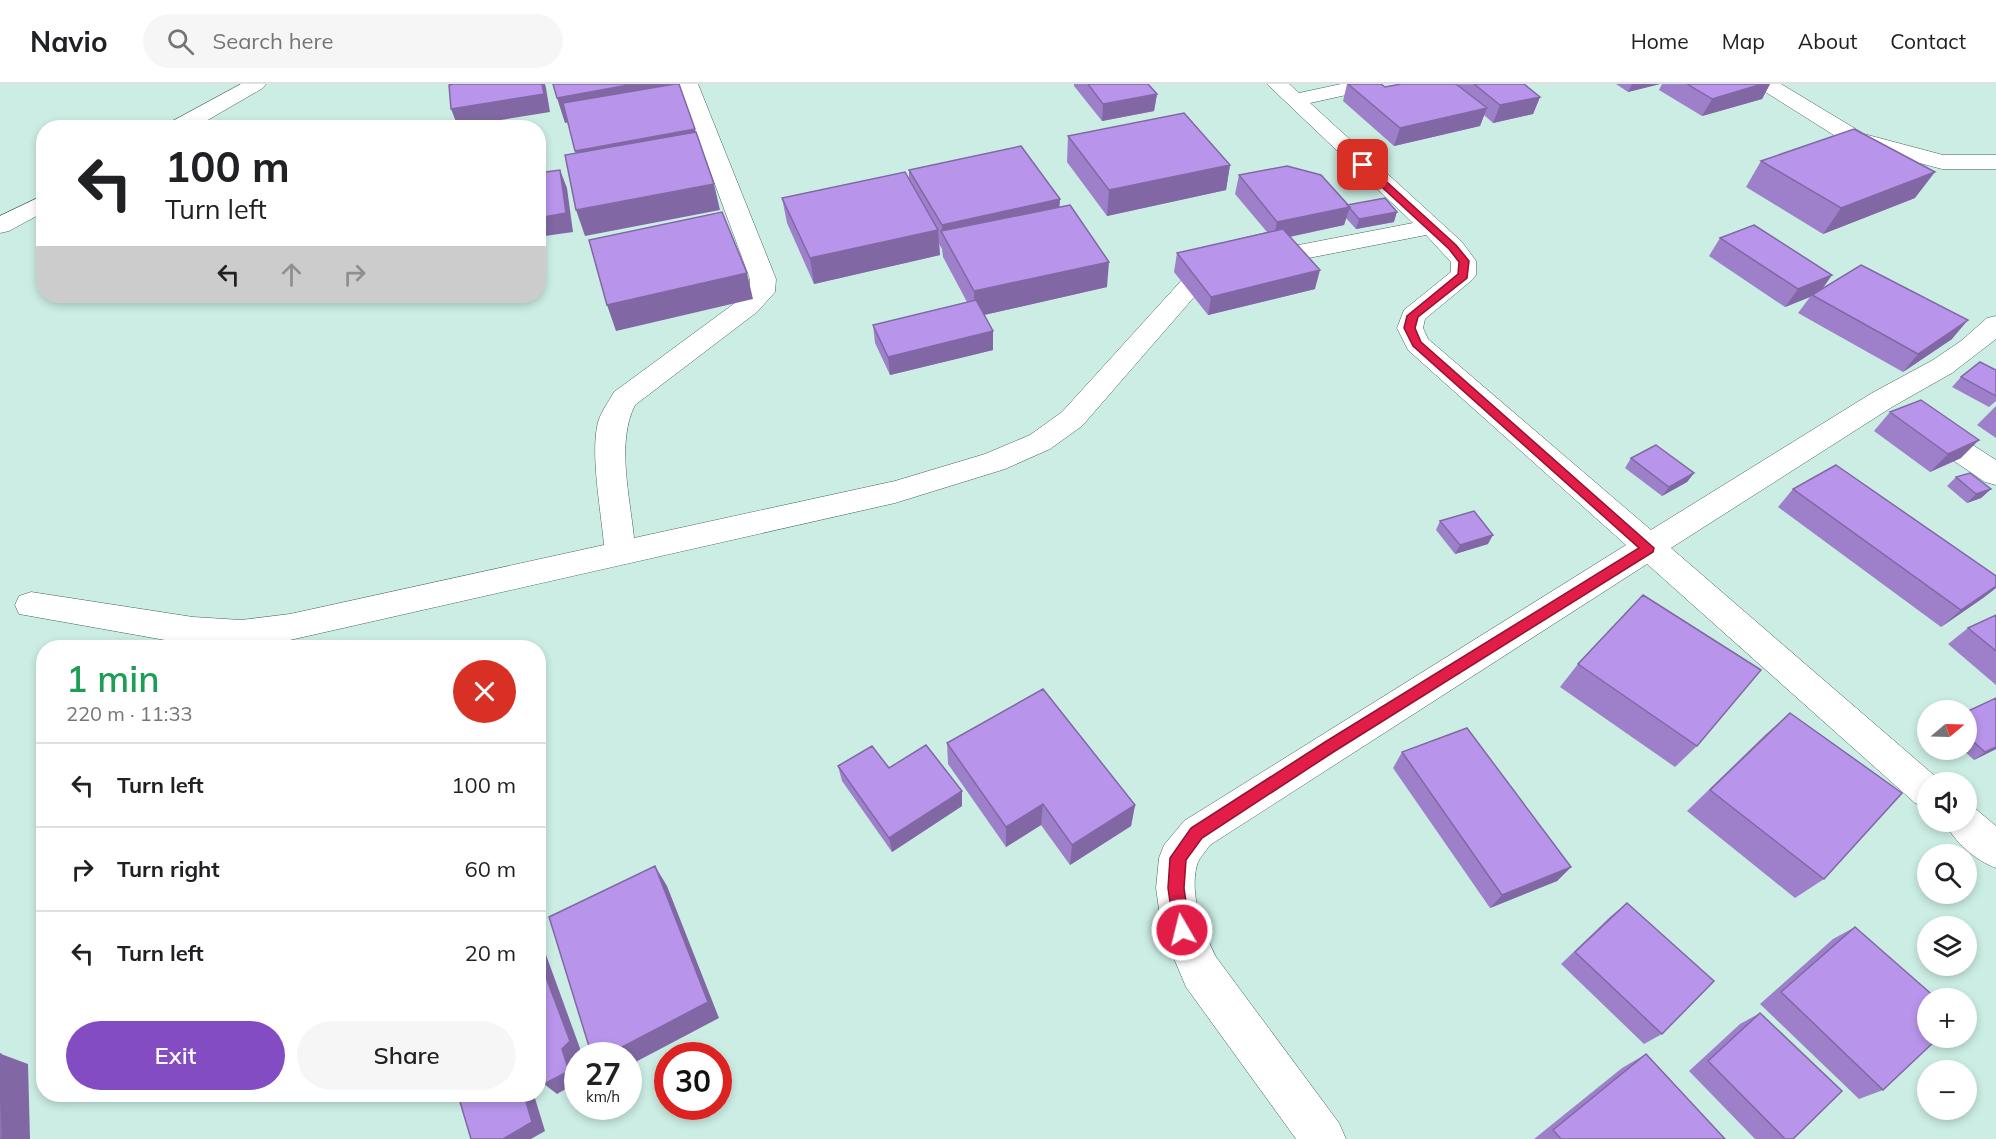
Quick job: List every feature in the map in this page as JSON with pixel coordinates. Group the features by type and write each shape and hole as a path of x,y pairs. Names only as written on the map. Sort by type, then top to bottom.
{"street":[{"path":"191,120 255,84"},
{"path":"620,553 610,444 613,420 624,399 748,306 762,292 763,279 688,84"},
{"path":"1286,92 1371,84"},
{"path":"1766,84 1856,139 1942,162 1996,162"},
{"path":"1286,92 1453,247 1464,261 1463,275 1413,316 1410,328 1417,344 1917,781"},
{"path":"0,226 36,206"},
{"path":"31,605 193,632 240,634 290,627 895,492 995,462 1040,442 1072,419 1198,276 1221,267 1430,226"},
{"path":"1323,1139 1202,972 1182,930 1176,888 1178,858 1197,833 1882,400 1956,359 1982,339 1996,324"},
{"path":"1882,400 1996,474"},
{"path":"1975,832 1996,850"}],"building":[{"path":"542,84 544,94 451,109 449,85"},
{"path":"553,84 634,84 557,98"},
{"path":"679,84 695,129 575,151 563,103"},
{"path":"1088,84 1148,84 1157,94 1103,104"},
{"path":"1348,84 1381,84 1385,87 1401,84 1456,84 1487,108 1400,128"},
{"path":"1474,84 1524,84 1540,97 1500,105"},
{"path":"1687,84 1762,84 1712,99"},
{"path":"1184,113 1230,165 1109,190 1068,136"},
{"path":"1854,129 1935,172 1841,208 1761,161"},
{"path":"696,132 714,184 576,210 565,155"},
{"path":"1021,146 1060,199 942,225 909,170"},
{"path":"1287,166 1321,175 1350,207 1277,222 1239,175"},
{"path":"560,170 566,213 546,217 546,172"},
{"path":"905,172 938,230 810,258 782,198"},
{"path":"1385,198 1397,212 1359,219 1347,205"},
{"path":"1070,205 1109,262 974,291 941,231"},
{"path":"722,212 747,273 607,305 589,240"},
{"path":"1754,225 1832,275 1798,289 1720,238"},
{"path":"1283,229 1320,270 1211,297 1177,253"},
{"path":"1861,265 1968,320 1918,354 1812,295"},
{"path":"976,300 993,331 888,357 873,325"},
{"path":"1980,362 1996,370 1996,396 1961,377"},
{"path":"1921,400 1979,440 1948,454 1890,412"},
{"path":"1656,445 1694,473 1669,487 1631,458"},
{"path":"1836,465 1996,576 1996,586 1961,610 1793,489"},
{"path":"1970,473 1991,489 1976,494 1956,477"},
{"path":"1474,511 1493,535 1460,545 1440,521"},
{"path":"1643,595 1761,670 1697,746 1578,664"},
{"path":"1996,615 1996,651 1968,628"},
{"path":"1043,689 1135,805 1072,845 1043,804 1006,827 947,743"},
{"path":"1996,698 1996,747 1985,752 1977,745 1977,707"},
{"path":"1790,713 1902,793 1824,879 1710,790"},
{"path":"1467,728 1571,867 1502,895 1402,752"},
{"path":"926,745 962,791 889,838 838,766 872,746 889,768"},
{"path":"655,866 708,1002 632,1042 588,1042 549,917"},
{"path":"1627,903 1714,981 1662,1034 1575,952"},
{"path":"1855,927 1924,988 1917,988 1917,1048 1927,1048 1883,1090 1781,992"},
{"path":"546,977 570,1041 564,1042 562,1049 564,1074 546,1083"},
{"path":"1760,1013 1842,1091 1793,1139 1785,1139 1708,1061"},
{"path":"1,1054 2,1139 0,1139"},
{"path":"1646,1054 1725,1139 1561,1139 1553,1130"},
{"path":"460,1102 526,1102 532,1122 503,1139 471,1139"}],"route":[{"path":"1182,930 1176,888 1178,858 1197,833 1648,548 1417,344 1410,328 1413,316 1463,275 1464,261 1453,247 1363,165"}]}
